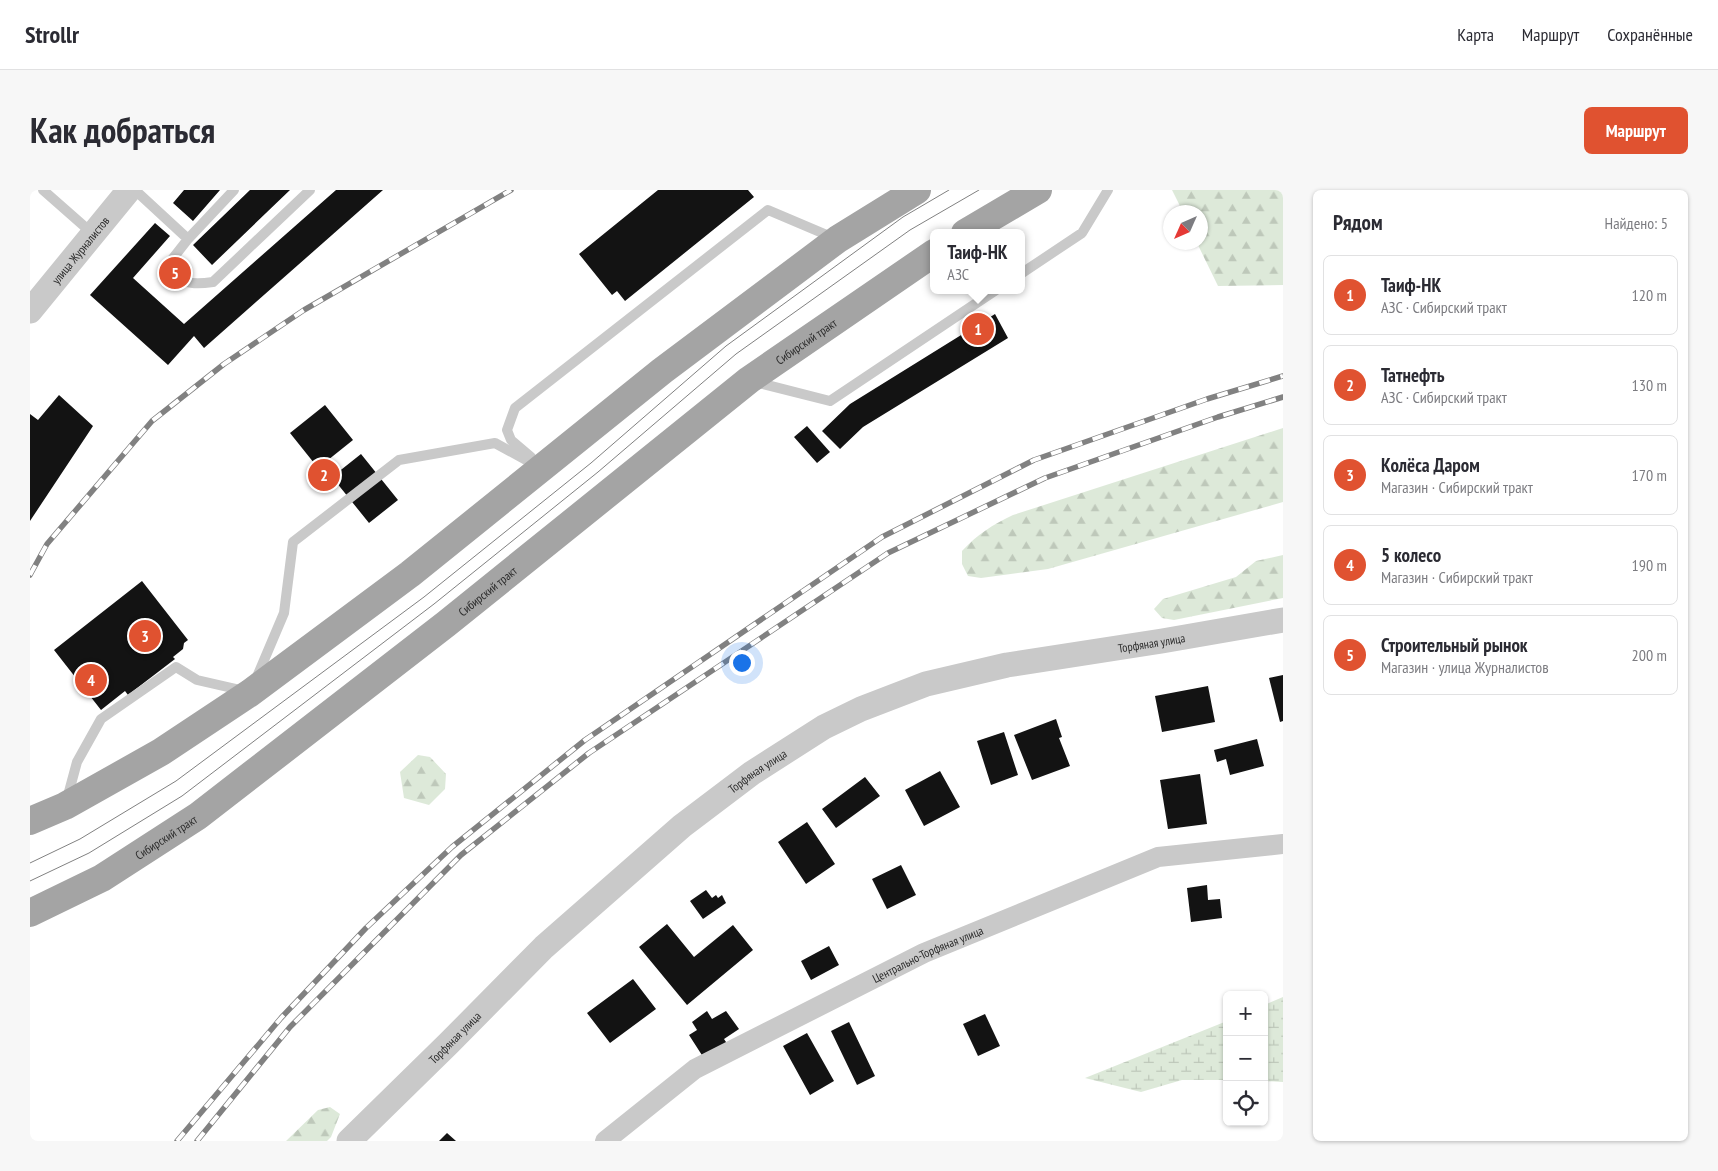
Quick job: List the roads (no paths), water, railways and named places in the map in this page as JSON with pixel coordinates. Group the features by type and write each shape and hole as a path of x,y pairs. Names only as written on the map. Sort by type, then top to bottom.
{"main road":[{"path":"33,817 65,806 161,752 250,692 410,574 662,371 838,239 917,190"},
{"path":"972,229 1038,190"},
{"name":"Сибирский тракт","path":"30,913 102,878 198,816 446,624 749,380 930,256"}],"street":[{"name":"улица Журналистов","path":"30,311 129,190"},
{"name":"Торфяная улица","path":"349,1141 544,947 682,826 752,773 824,727 861,709 935,682 1007,665 1162,642 1283,620"},
{"name":"Центрально-Торфяная улица","path":"604,1141 695,1069 924,953 1158,856 1283,844"}],"lane":[{"path":"43,190 93,234"},
{"path":"135,190 188,239"},
{"path":"234,190 188,239 170,262 175,273 186,282 196,284 213,282 310,190"},
{"path":"1025,271 1082,233 1108,190"},
{"path":"542,468 511,440 507,430 515,408 760,216 768,210 838,239"},
{"path":"749,380 830,401 990,294"},
{"path":"65,806 77,762 101,719 176,667 197,680 250,692 284,613 293,542 398,460 495,442 542,468"}],"tram line":[{"path":"30,863 80,839 176,781 424,597 591,463 726,346 903,217 949,190"},
{"path":"30,881 89,853 182,796 434,604 598,472 736,354 910,230 979,190"}],"railway":[{"path":"30,575 47,544 152,421 224,364 304,310 511,190"},
{"path":"177,1141 281,1018 366,928 452,847 585,740 882,537 1034,460 1207,399 1283,376"},
{"path":"197,1141 290,1027 461,855 589,753 888,553 1045,478 1218,417 1283,397"}],"place":[{"name":"Строительный рынок","path":"175,273"},
{"name":"Таиф-НК","path":"978,329"},
{"name":"Татнефть","path":"324,475"},
{"name":"Колёса Даром","path":"145,636"},
{"name":"5 колесо","path":"91,680"}]}
